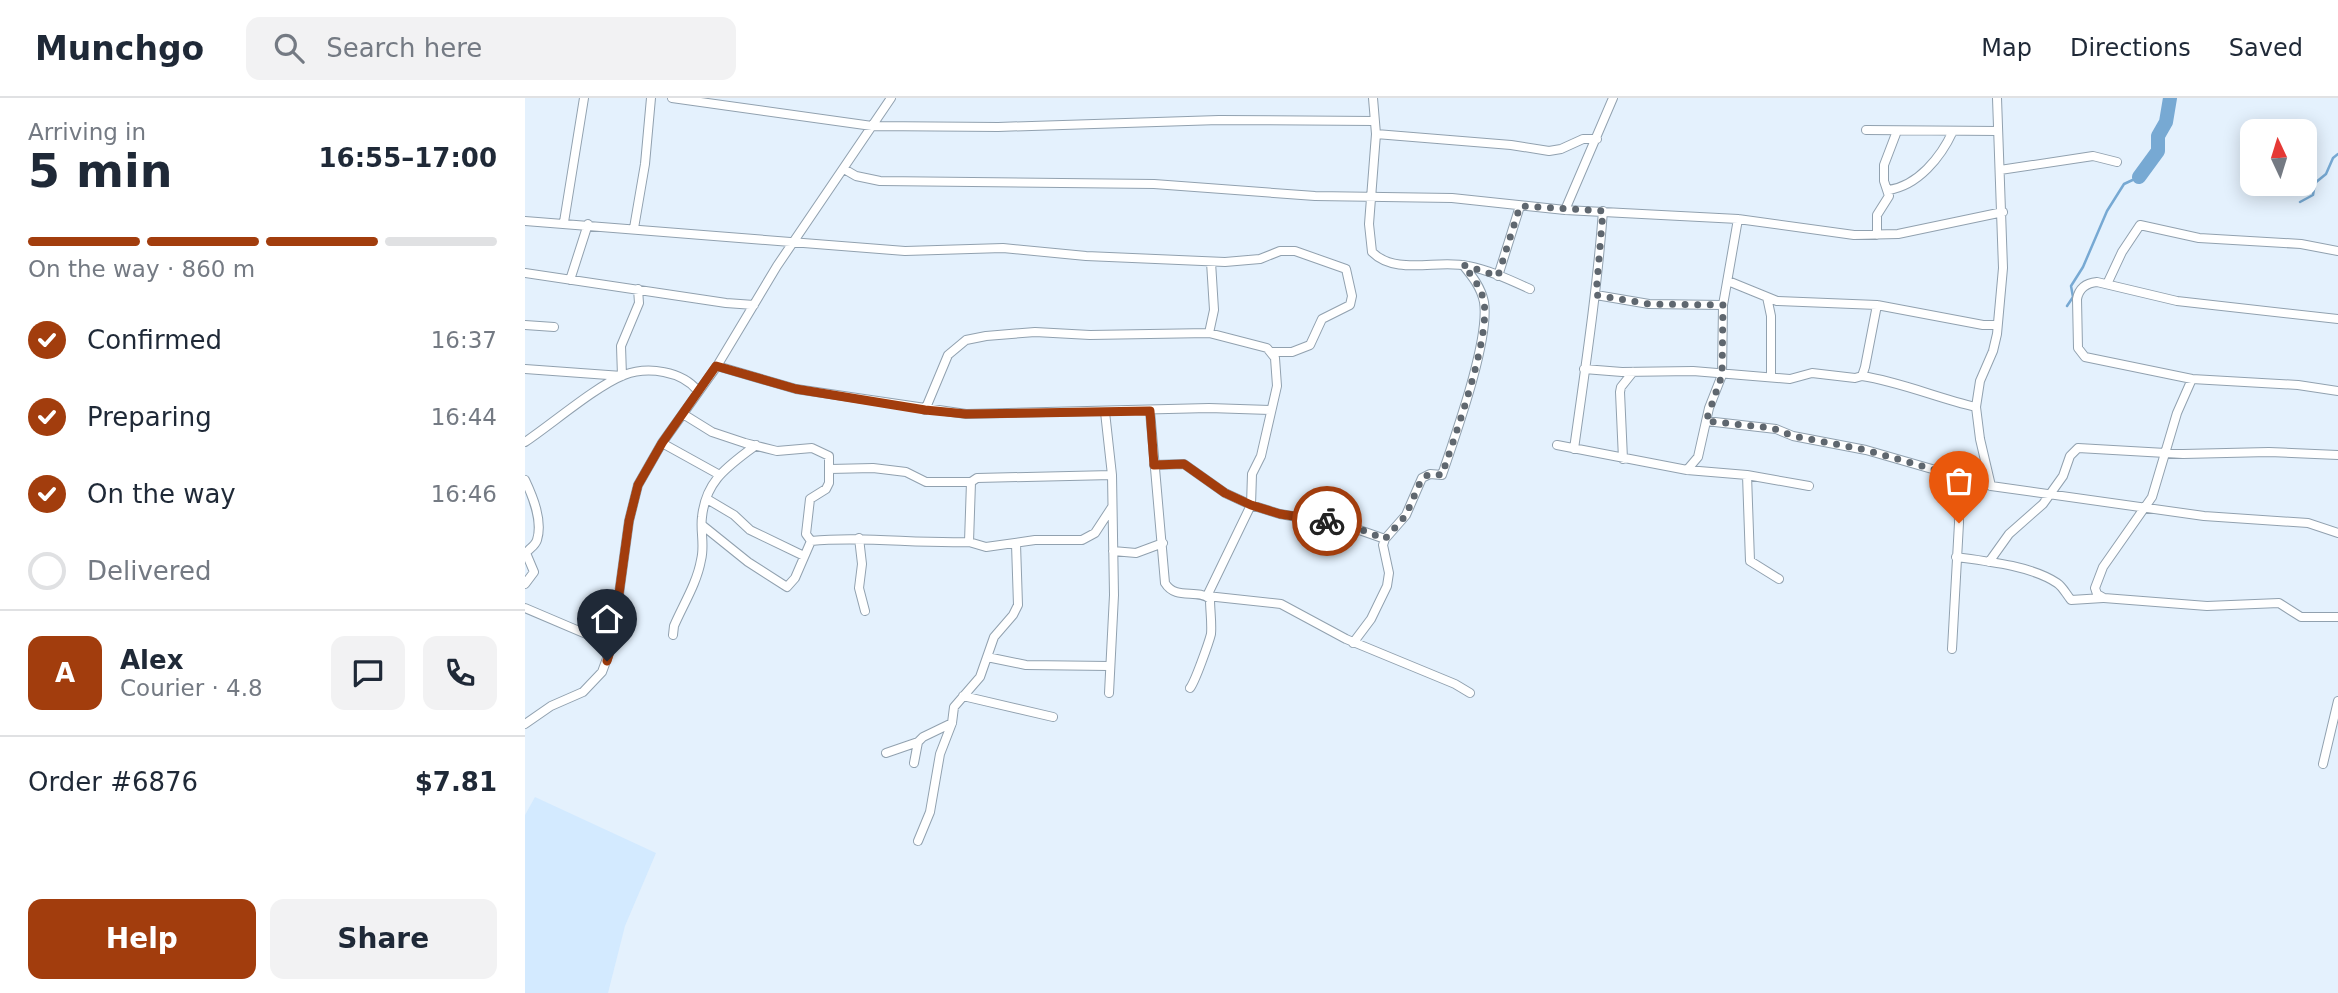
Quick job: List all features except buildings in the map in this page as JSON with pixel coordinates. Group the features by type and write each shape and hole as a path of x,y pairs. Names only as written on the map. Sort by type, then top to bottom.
{"street":[{"path":"563,222 584,98"},
{"path":"634,228 645,164 651,98"},
{"path":"673,98 872,126 1026,126 1206,120 1374,121"},
{"path":"525,724 551,706 583,692 602,671 612,645 632,502 638,485 662,443 716,366 794,241 891,98"},
{"path":"1373,98 1376,134 1369,245 1377,256 1408,266 1463,265 1530,289"},
{"path":"1565,210 1613,98"},
{"path":"1991,486 1976,407 1980,381 1993,351 2004,258 1997,98"},
{"path":"1866,130 1997,131"},
{"path":"1877,235 1877,215 1887,201 1884,165 1897,131"},
{"path":"1888,190 1905,187 1917,178 1941,152 1953,131"},
{"path":"1376,134 1511,145 1549,151 1561,149 1583,139 1597,139"},
{"path":"2000,170 2093,156 2117,162"},
{"path":"844,169 856,176 880,181 1154,184 1315,196 1452,198 1565,210 1738,219 1854,235 1898,234 2003,212"},
{"path":"1498,276 1520,206"},
{"path":"1574,449 1596,295 1603,211"},
{"path":"1687,470 1698,457 1706,421 1722,375 1723,305 1738,219"},
{"path":"525,221 905,251 1003,248 1086,256 1211,262 1250,260 1287,250 1308,254 1347,271 1350,305 1322,319 1310,345 1292,352 1271,352 1256,344 1209,333 1090,335 1035,332 966,340 955,347 943,363 925,410"},
{"path":"570,280 588,224"},
{"path":"2108,282 2122,252 2140,225 2199,238 2301,244 2338,251"},
{"path":"1209,333 1214,310 1211,262"},
{"path":"1353,643 1371,619 1387,586 1389,573 1383,545 1385,539 1406,515 1422,478 1430,474 1442,475 1477,359 1484,302 1475,280 1463,265"},
{"path":"525,274 754,305"},
{"path":"1728,281 1785,302 1826,301 1877,305 1983,325 1997,325"},
{"path":"2338,319 2177,301 2108,282 2088,283 2079,292 2076,324 2078,348 2085,357 2192,379 2298,385 2338,391"},
{"path":"622,376 621,346 639,303 638,289"},
{"path":"1596,295 1649,304 1723,305"},
{"path":"1767,297 1771,316 1771,376"},
{"path":"1862,376 1877,305"},
{"path":"525,325 554,327"},
{"path":"1207,596 1251,505 1252,474 1261,456 1277,386 1275,358 1271,352"},
{"path":"716,366 796,389 966,414 1221,408 1270,410"},
{"path":"525,369 622,376 648,372 672,373 687,379 698,391"},
{"path":"1584,369 1633,372 1693,371 1790,379 1812,373 1855,378 1862,376 1894,381 1945,400 1976,407"},
{"path":"1623,459 1620,392 1633,372"},
{"path":"525,442 622,376"},
{"path":"2103,598 2097,594 2095,588 2103,567 2146,506 2156,486 2177,413 2192,379"},
{"path":"1150,411 1165,583 1168,589 1178,594 1281,604 1353,643 1455,684 1470,693"},
{"path":"1105,412 1112,475 1114,608 1109,693"},
{"path":"683,414 712,432 756,445 777,451 812,448 829,456 830,469 826,489 810,499 806,534 811,541"},
{"path":"1706,421 1772,428 1793,436 1866,450 1991,486 2224,518 2308,523 2338,533"},
{"path":"662,443 718,474"},
{"path":"673,635 674,626 702,559 702,525 707,499 718,474 756,445"},
{"path":"1557,445 1687,470 1747,475 1809,486"},
{"path":"1989,562 2009,534 2043,504 2063,476 2070,456 2078,448 2338,455"},
{"path":"1154,465 1184,464 1225,493 1251,505 1280,514 1345,525 1385,539"},
{"path":"830,469 873,468 906,472 926,482 971,482 984,476 1013,479 1112,475"},
{"path":"1747,475 1750,561 1779,579"},
{"path":"1952,649 1960,477"},
{"path":"969,542 971,482"},
{"path":"525,497 526,483"},
{"path":"525,584 534,572 526,553 537,541 538,529 538,515 526,483"},
{"path":"707,499 734,515 750,530 804,556"},
{"path":"811,541 859,538 897,542 969,542 986,547 1035,540 1082,540 1089,537 1112,507"},
{"path":"702,525 784,586 790,586 811,541"},
{"path":"859,538 862,564 859,588 865,611"},
{"path":"1113,551 1136,553 1163,543"},
{"path":"918,841 930,812 940,754 952,723 954,707 980,677 994,637 1018,605 1016,544"},
{"path":"1957,557 1989,562 2055,582 2071,600 2103,598 2207,606 2279,603 2301,617 2338,617"},
{"path":"1190,688 1196,681 1210,637 1210,599 1207,596"},
{"path":"525,608 612,645"},
{"path":"986,657 1026,665 1109,666"},
{"path":"963,696 1053,717"},
{"path":"2323,764 2337,708"},
{"path":"886,753 918,742 952,723"},
{"path":"914,763 918,742"}],"shaded area":[{"path":"535,797 656,853 625,926 608,993 525,993 525,815"}],"waterway":[{"path":"2139,177 2158,151 2158,136 2166,122 2170,98"},
{"path":"2300,202 2313,195 2315,183 2326,174 2333,158 2338,154"},
{"path":"2067,306 2073,297 2071,286 2083,267 2107,211 2124,184 2139,177"}],"way so far":[{"path":"1327,521 1385,539 1411,507 1422,478 1430,474 1442,475 1477,359 1484,319 1484,302 1480,289 1463,265 1498,276 1520,206 1603,211 1596,295 1649,304 1723,305 1725,324 1722,375 1711,400 1706,421 1772,428 1793,436 1866,450 1960,477 1959,523"}],"route":[{"path":"607,661 612,645 632,502 638,485 662,443 716,366 796,389 925,410 966,414 1150,411 1154,465 1184,464 1225,493 1251,505 1280,514 1327,521"}]}
